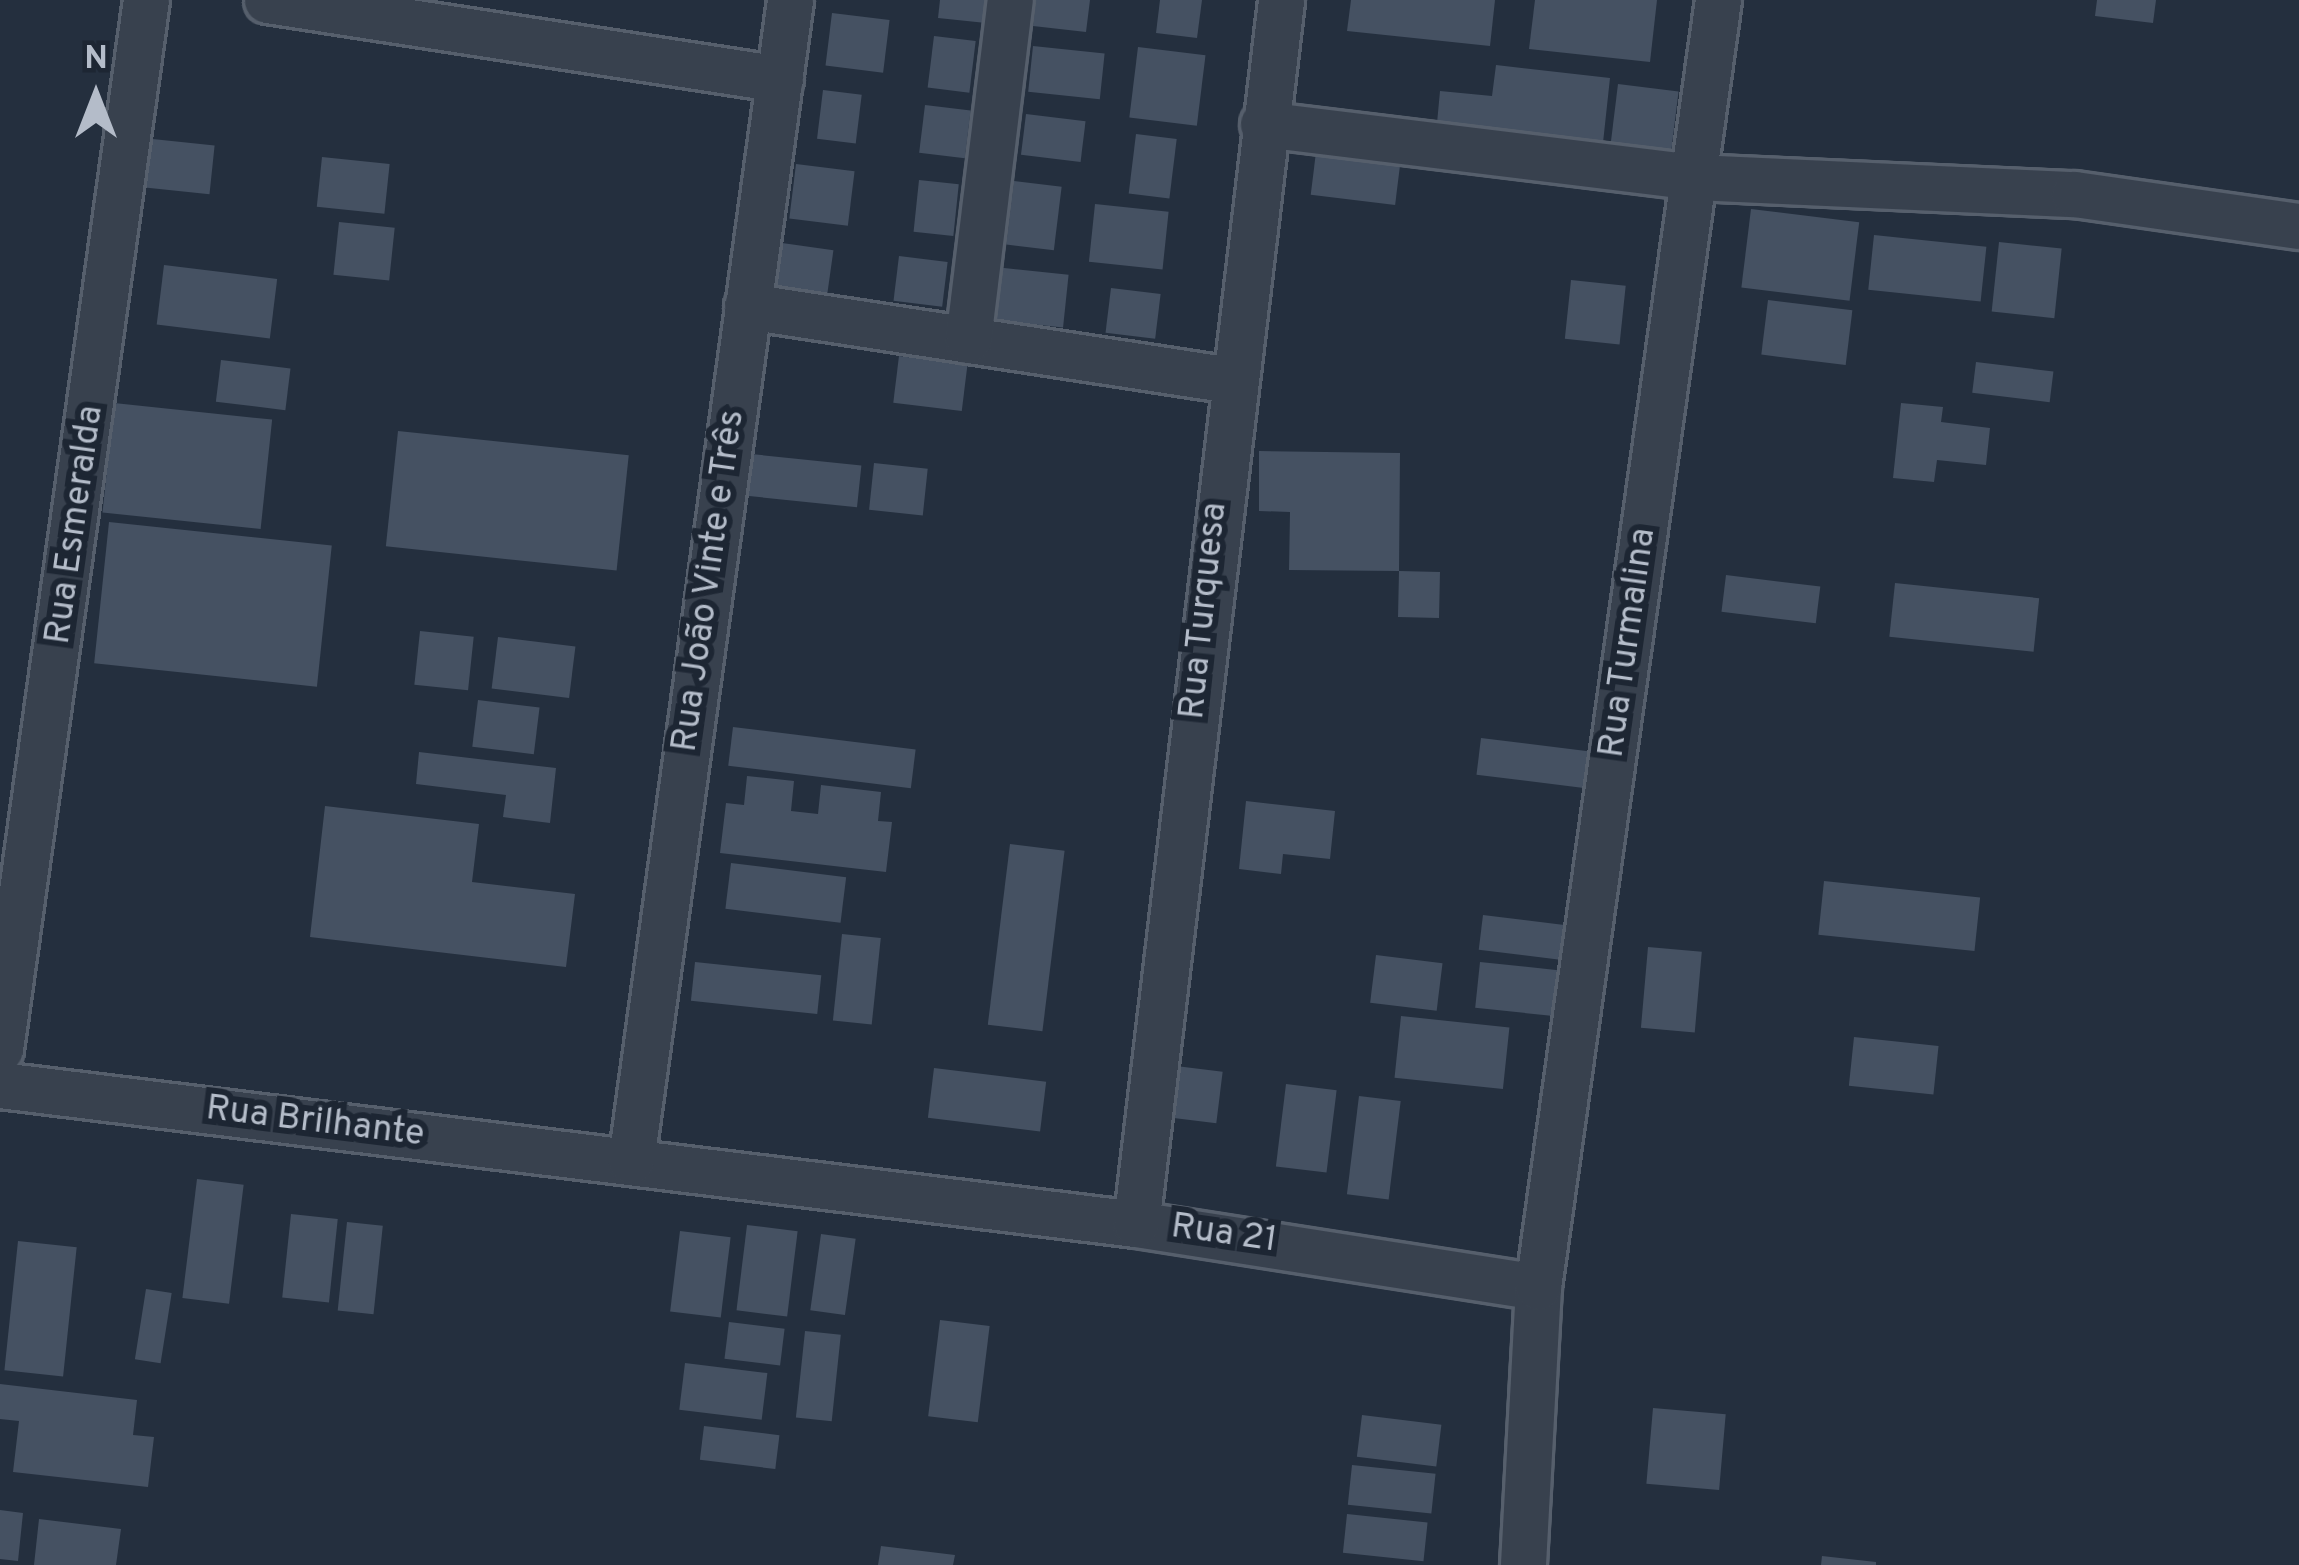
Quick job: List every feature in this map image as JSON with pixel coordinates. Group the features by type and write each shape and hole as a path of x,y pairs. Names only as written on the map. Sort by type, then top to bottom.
{"street":[{"name":"Rua Esmeralda","path":"0,1049 146,0"},
{"path":"267,0 781,79"},
{"name":"Rua João Vinte e Três","path":"631,1161 790,0"},
{"path":"968,340 1010,0"},
{"name":"Rua Turquesa","path":"1136,1224 1231,380 1281,0"},
{"name":"Rua Turmalina","path":"1538,1287 1718,0"},
{"path":"1263,124 1695,177 2074,194 2299,226"},
{"path":"747,306 1231,380"},
{"name":"Rua Brilhante","path":"0,1085 631,1161"},
{"name":"Rua 21","path":"631,1161 1136,1224 1538,1287"},
{"path":"1523,1565 1538,1287"}],"building":[{"path":"940,0 988,0 986,23 938,18"},
{"path":"1036,0 1090,0 1086,32 1033,26"},
{"path":"1160,0 1202,0 1197,38 1156,33"},
{"path":"1351,0 1495,0 1490,46 1347,31"},
{"path":"1535,0 1657,0 1650,62 1529,49"},
{"path":"2097,0 2156,0 2153,23 2095,16"},
{"path":"832,13 890,20 883,73 826,66"},
{"path":"934,36 976,41 969,93 928,88"},
{"path":"1033,46 1105,54 1100,99 1028,92"},
{"path":"1138,47 1205,55 1197,126 1129,117"},
{"path":"1496,65 1610,78 1602,152 1436,134 1440,91 1492,96"},
{"path":"1618,84 1679,91 1670,161 1609,153"},
{"path":"823,90 862,95 856,143 817,139"},
{"path":"925,105 971,111 965,158 919,153"},
{"path":"1026,114 1086,121 1081,162 1021,155"},
{"path":"1136,134 1177,139 1169,199 1129,194"},
{"path":"143,138 215,146 209,194 138,187"},
{"path":"1316,152 1400,162 1395,205 1311,195"},
{"path":"322,157 390,164 384,214 317,207"},
{"path":"796,164 855,171 848,226 789,219"},
{"path":"919,180 959,184 953,236 914,232"},
{"path":"1014,181 1062,187 1054,250 1006,245"},
{"path":"1095,204 1169,212 1163,269 1089,262"},
{"path":"1751,209 1859,222 1850,301 1741,287"},
{"path":"339,222 395,228 389,281 333,275"},
{"path":"1874,235 1986,247 1981,302 1868,290"},
{"path":"775,242 833,250 826,303 768,294"},
{"path":"1999,242 2062,249 2054,318 1992,312"},
{"path":"899,256 948,262 942,307 894,301"},
{"path":"164,265 277,279 270,338 157,325"},
{"path":"995,267 1069,275 1063,327 989,320"},
{"path":"1571,280 1626,286 1620,344 1565,339"},
{"path":"1111,288 1161,294 1155,339 1106,333"},
{"path":"1768,300 1852,310 1846,365 1761,355"},
{"path":"899,356 967,364 962,411 893,403"},
{"path":"221,360 290,369 285,410 216,402"},
{"path":"1976,362 2053,372 2050,402 1972,393"},
{"path":"114,403 272,420 261,529 103,512"},
{"path":"1901,403 1943,407 1941,422 1990,428 1986,465 1937,460 1934,482 1893,478"},
{"path":"398,431 629,455 617,571 386,546"},
{"path":"1259,451 1400,453 1399,571 1289,570 1290,512 1259,511"},
{"path":"751,454 861,466 857,507 747,496"},
{"path":"874,463 928,469 923,515 869,510"},
{"path":"109,522 332,545 317,687 94,663"},
{"path":"1399,571 1440,572 1439,618 1398,617"},
{"path":"1726,575 1820,587 1816,623 1721,612"},
{"path":"1895,583 2039,598 2034,652 1889,637"},
{"path":"420,631 474,637 468,690 414,685"},
{"path":"498,637 575,647 569,698 492,689"},
{"path":"478,700 540,708 534,754 472,747"},
{"path":"733,727 916,749 911,788 728,766"},
{"path":"1481,738 1590,751 1586,788 1476,775"},
{"path":"419,752 556,768 550,823 503,817 506,795 416,784"},
{"path":"747,776 794,781 791,811 818,814 821,785 881,792 878,821 892,822 886,872 720,853 726,803 744,805"},
{"path":"1246,801 1335,811 1330,859 1283,854 1281,874 1239,869"},
{"path":"325,806 479,824 472,882 575,894 566,967 310,937"},
{"path":"1010,844 1065,851 1042,1031 988,1025"},
{"path":"731,863 846,877 841,923 725,909"},
{"path":"1824,881 1980,897 1974,951 1818,935"},
{"path":"1483,915 1568,925 1564,960 1479,950"},
{"path":"842,934 881,938 872,1025 833,1021"},
{"path":"1648,947 1702,952 1695,1032 1641,1028"},
{"path":"1376,955 1443,963 1437,1011 1370,1003"},
{"path":"695,962 821,975 817,1014 691,1001"},
{"path":"1480,962 1561,970 1556,1016 1475,1008"},
{"path":"1401,1016 1509,1027 1503,1089 1395,1078"},
{"path":"1854,1037 1939,1046 1933,1095 1849,1086"},
{"path":"1176,1066 1223,1072 1216,1123 1170,1118"},
{"path":"934,1068 1046,1082 1040,1131 928,1118"},
{"path":"1286,1084 1337,1090 1327,1173 1276,1166"},
{"path":"1359,1096 1401,1101 1389,1199 1347,1194"},
{"path":"197,1179 244,1185 229,1304 182,1298"},
{"path":"291,1214 338,1219 329,1302 282,1298"},
{"path":"347,1222 383,1226 373,1314 338,1311"},
{"path":"747,1225 798,1231 787,1317 737,1310"},
{"path":"680,1231 731,1237 721,1318 670,1311"},
{"path":"821,1234 856,1239 845,1315 810,1310"},
{"path":"18,1241 77,1247 63,1376 4,1370"},
{"path":"146,1289 172,1293 161,1363 135,1359"},
{"path":"940,1320 990,1326 978,1422 928,1416"},
{"path":"729,1322 785,1329 780,1366 724,1359"},
{"path":"805,1331 841,1335 832,1421 796,1418"},
{"path":"685,1363 767,1373 762,1420 679,1410"},
{"path":"0,1384 137,1400 133,1435 154,1437 148,1487 13,1472 19,1421 0,1419"},
{"path":"1653,1408 1726,1414 1719,1490 1646,1484"},
{"path":"1362,1415 1441,1425 1436,1466 1357,1457"},
{"path":"704,1426 779,1435 775,1469 700,1460"},
{"path":"1352,1465 1436,1474 1431,1514 1348,1505"},
{"path":"0,1510 23,1513 18,1561 0,1559"},
{"path":"1347,1514 1428,1522 1423,1561 1343,1553"},
{"path":"39,1519 121,1529 116,1565 34,1565"},
{"path":"881,1546 955,1555 953,1565 878,1565"},
{"path":"1822,1556 1876,1562 1876,1565 1821,1565"}]}
